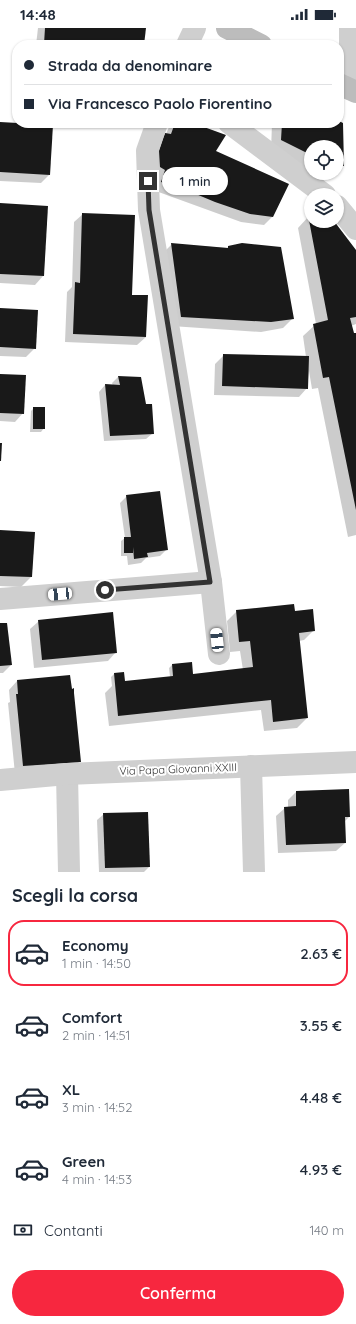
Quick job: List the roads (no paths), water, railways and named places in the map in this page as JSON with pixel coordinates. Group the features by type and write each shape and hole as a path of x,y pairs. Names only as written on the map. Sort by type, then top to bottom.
{"main road":[{"path":"227,28 251,40"}],"street":[{"path":"189,40 195,28"},
{"path":"348,88 352,29"},
{"path":"155,128 147,151 149,210 210,582 219,654"},
{"path":"235,128 316,188"},
{"path":"344,214 356,229"},
{"path":"0,599 210,582"},
{"name":"Via Papa Giovanni XXIII","path":"0,780 67,774 356,762"},
{"path":"251,766 254,872"},
{"path":"67,774 69,872"}]}
